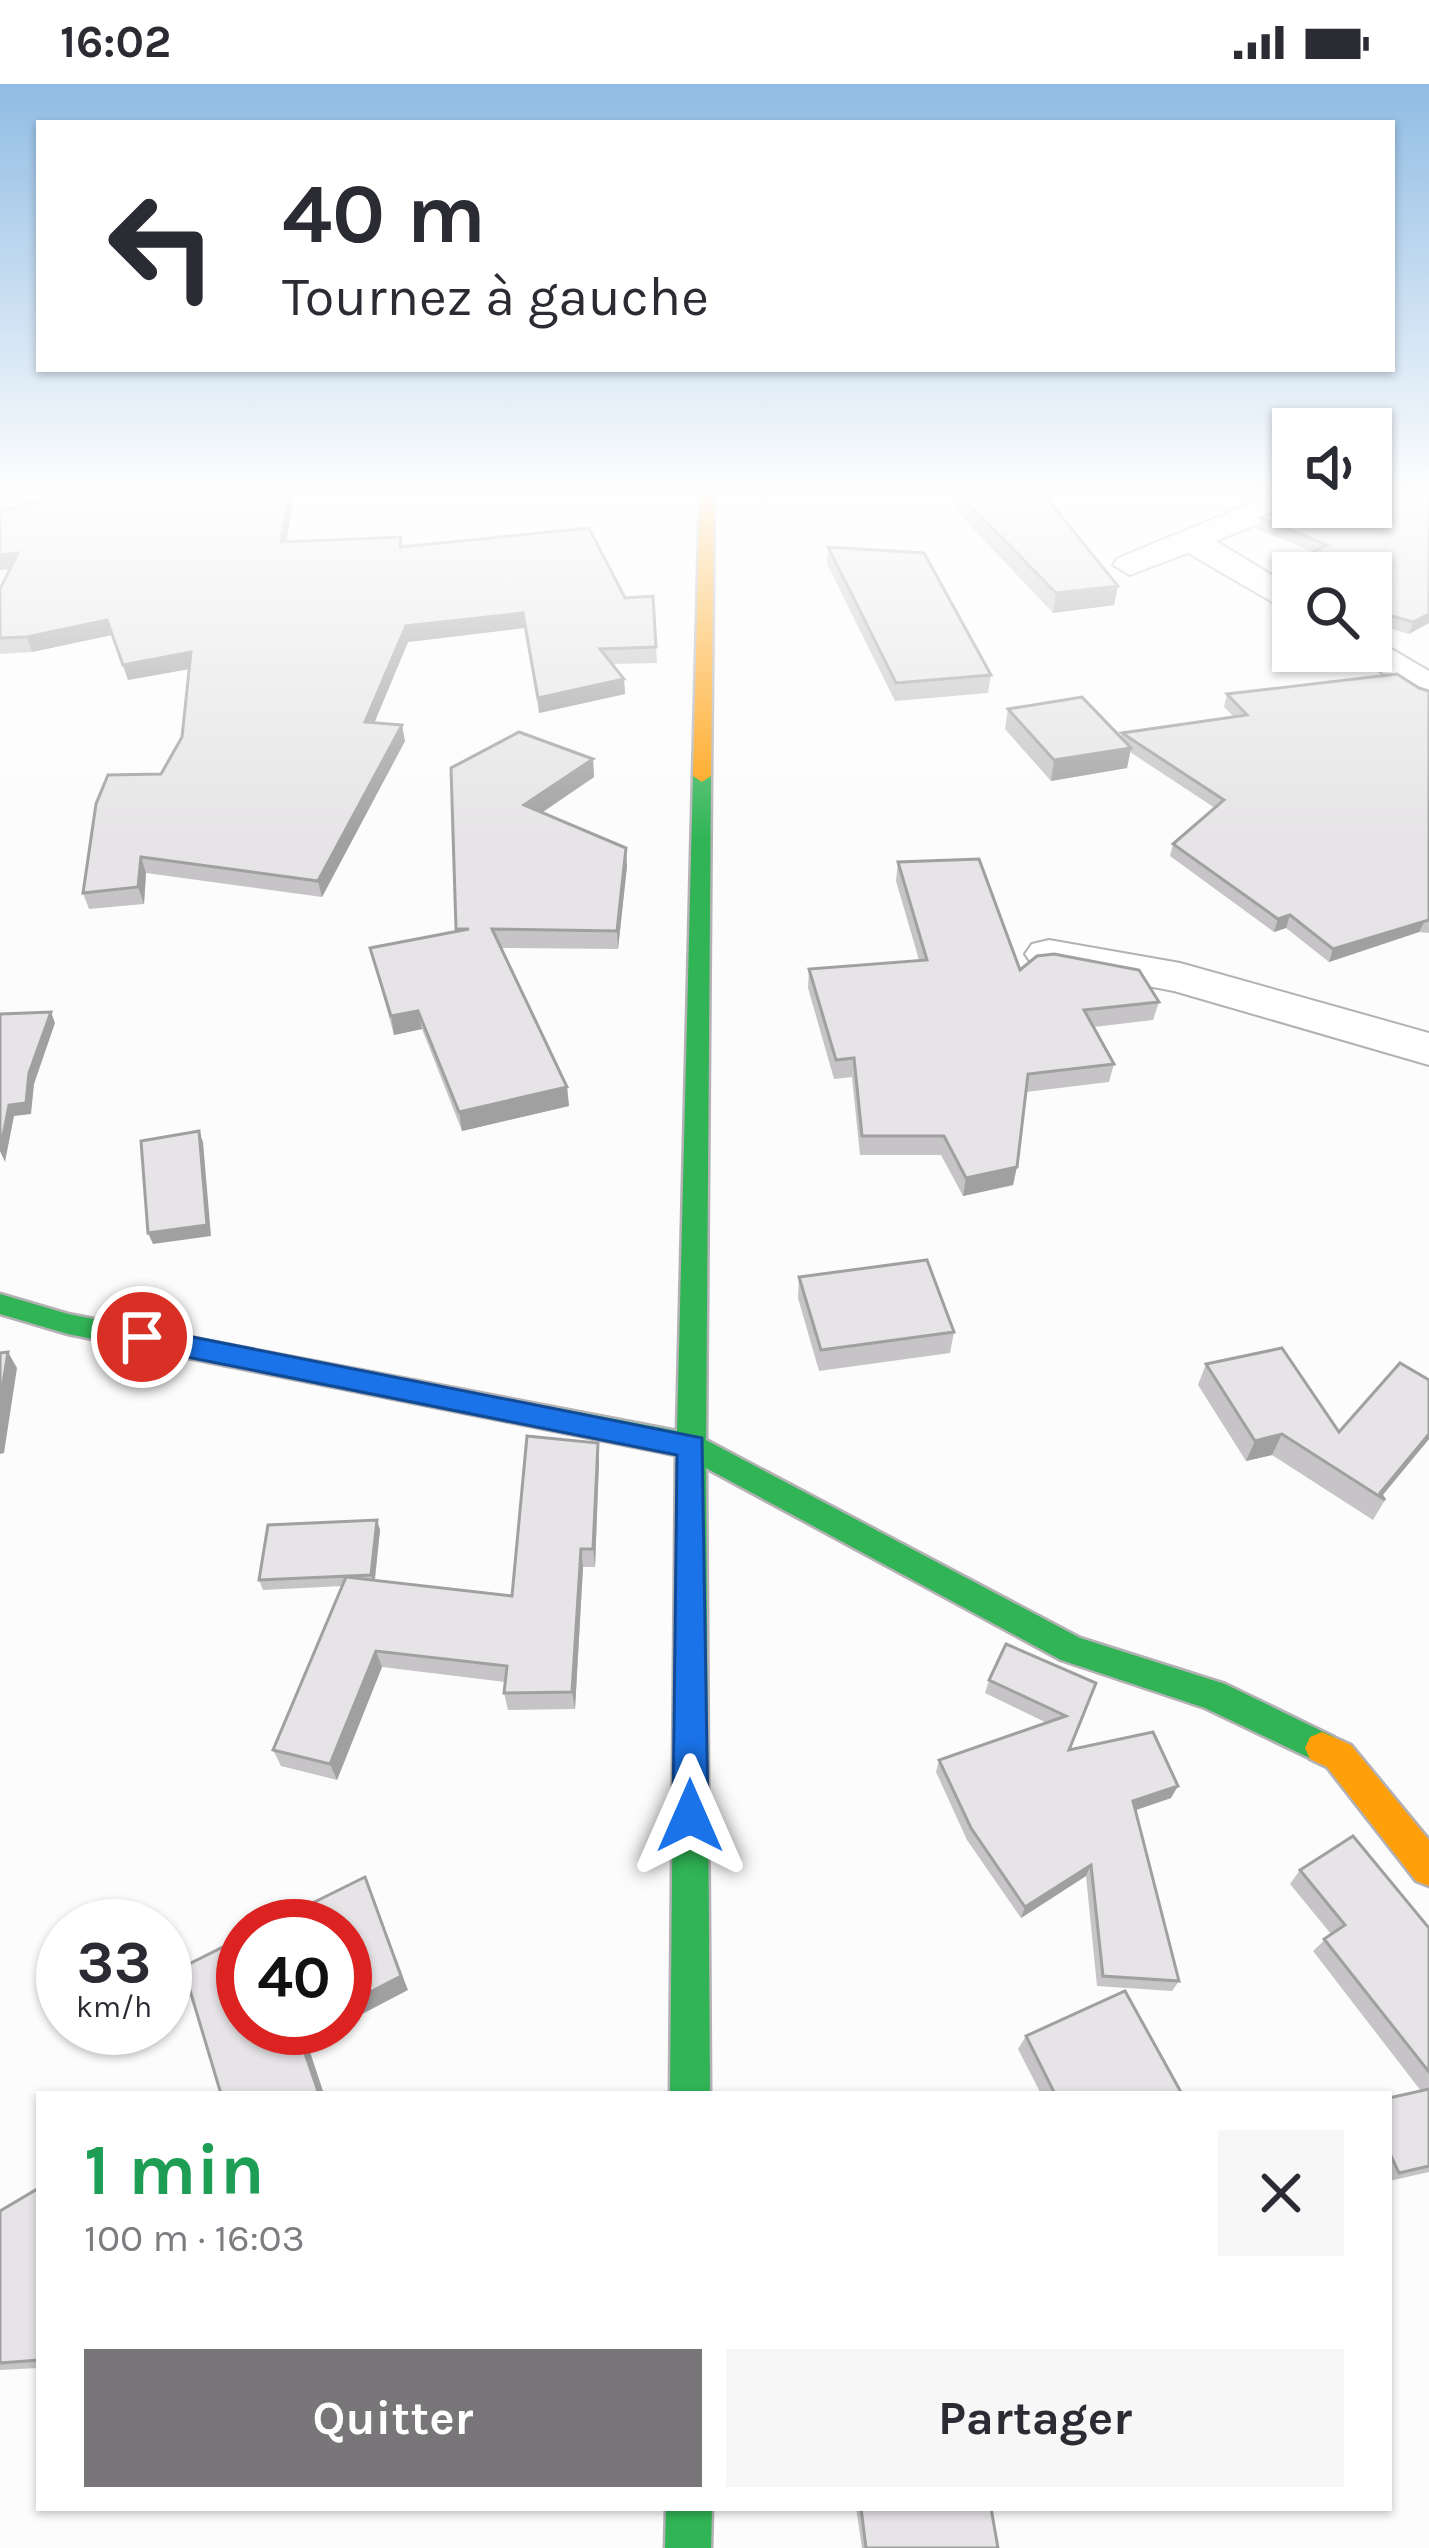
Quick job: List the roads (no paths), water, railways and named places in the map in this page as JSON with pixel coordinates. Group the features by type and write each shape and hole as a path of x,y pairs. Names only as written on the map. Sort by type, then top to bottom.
{"street":[{"path":"690,2091 692,1446 705,610"},
{"path":"1392,662 1429,688"},
{"path":"1049,954 1180,978 1429,1048"},
{"path":"0,1304 68,1324 692,1446 1072,1650 1214,1695 1340,1756 1429,1868"},
{"path":"688,2511 688,2548"}]}
